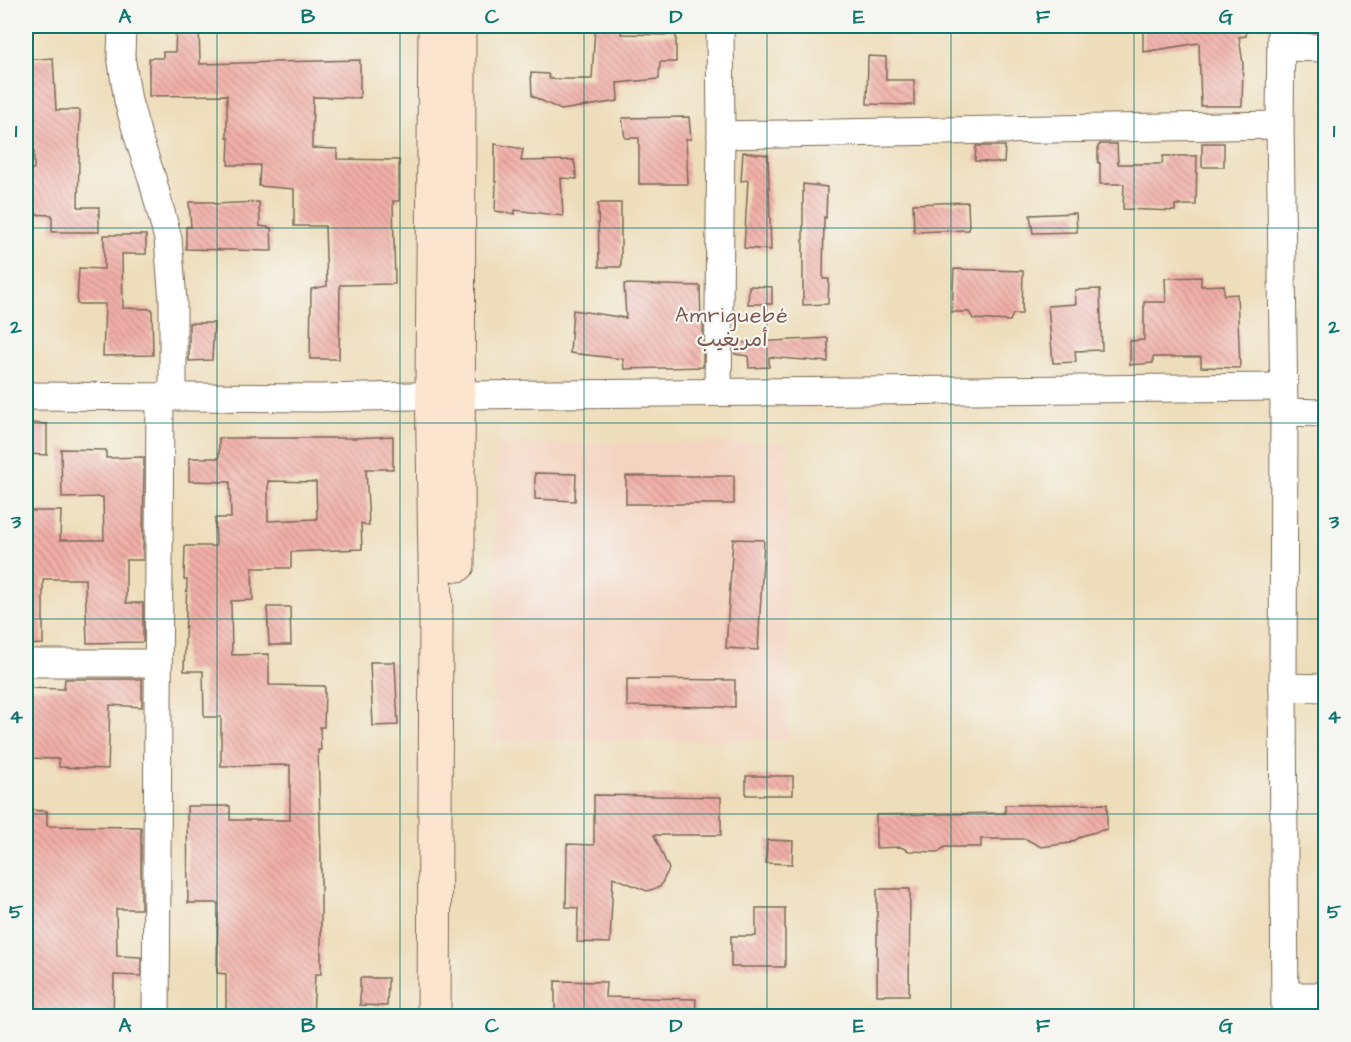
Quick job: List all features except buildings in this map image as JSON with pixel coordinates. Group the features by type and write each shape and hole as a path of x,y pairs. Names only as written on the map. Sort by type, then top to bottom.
{"street":[{"path":"122,26 121,56 128,101 168,238 173,301 166,397 158,663 156,1017"},
{"path":"435,26 445,395 456,1017"},
{"path":"434,1017 436,620 459,26"},
{"path":"718,392 720,26"},
{"path":"1326,48 1282,36 1280,125 1284,400 1285,1006 1326,996"},
{"path":"721,135 1280,125"},
{"path":"26,396 320,398 718,392 1284,400 1326,413"},
{"path":"26,663 158,663"},
{"path":"1283,687 1326,688"}],"shaded area":[{"path":"788,443 788,740 493,741 496,444"}],"district":[{"name":"Amriguebé أمريغيب","path":"732,327"}]}
